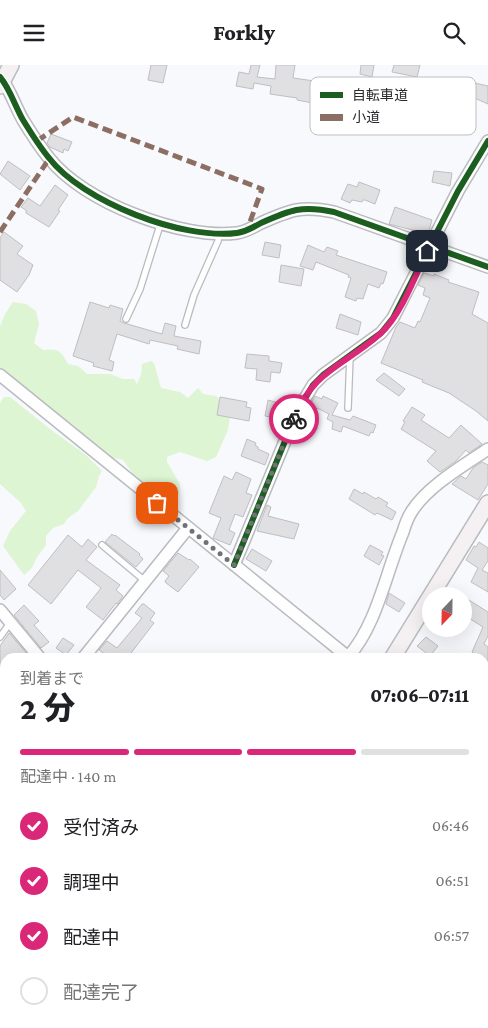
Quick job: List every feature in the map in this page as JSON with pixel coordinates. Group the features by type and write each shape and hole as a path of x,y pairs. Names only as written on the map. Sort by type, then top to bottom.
{"street":[{"path":"11,65 1,81 49,159 72,180 102,200 122,210 193,231 219,234 239,233 287,211 303,208 318,209 334,212 488,267"},
{"path":"234,565 297,412 313,385 323,375 381,333 393,318 458,191 488,141"},
{"path":"2,381 343,653"},
{"path":"352,653 370,622 395,550 411,512 425,495 488,449"},
{"path":"395,653 488,503"},
{"path":"87,653 188,528"},
{"path":"0,610 36,653"}],"lane":[{"path":"126,319 140,289 161,222"},
{"path":"186,325 194,295 218,241 219,234"},
{"path":"348,408 350,356"},
{"path":"102,545 145,581"},
{"path":"0,637 10,623"}],"green space":[{"path":"13,302 26,304 36,311 39,324 34,343 43,350 59,351 68,364 78,366 87,374 110,374 123,379 134,379 137,384 141,375 142,364 151,361 154,363 161,388 180,392 188,398 198,388 203,394 216,396 224,404 230,416 228,430 216,457 207,461 180,452 167,457 167,462 180,484 179,494 175,498 167,496 158,497 141,485 123,460 113,458 105,453 75,426 44,405 0,370 0,326"},
{"path":"4,397 10,397 86,455 102,471 96,487 78,511 68,518 64,524 53,528 46,536 46,545 32,568 24,575 3,546 10,531 26,511 21,503 0,484 0,403"}],"building":[{"path":"151,65 167,65 163,83 148,80"},
{"path":"251,65 260,65 257,77 275,79 276,65 295,65 293,78 310,80 310,102 297,100 297,98 270,94 271,86 254,83 253,89 236,86 239,72 249,74"},
{"path":"361,65 374,65 372,77 360,74"},
{"path":"394,65 420,65 417,77 392,72"},
{"path":"476,83 488,86 488,104 476,99"},
{"path":"51,134 72,142 68,151 64,149 63,153 50,147 47,143"},
{"path":"8,161 30,176 20,190 0,174"},
{"path":"434,171 452,173 450,186 432,182"},
{"path":"359,182 380,190 375,204 365,200 362,202 352,200 350,203 341,199 348,184 357,187"},
{"path":"55,185 68,195 49,227 26,213 26,210 21,207 28,198 40,206"},
{"path":"395,207 432,220 428,234 389,224"},
{"path":"4,232 23,246 17,254 33,265 29,275 17,292 0,280 0,238"},
{"path":"265,242 281,245 279,258 262,255"},
{"path":"308,245 324,252 327,247 338,251 336,255 387,272 383,284 381,283 379,288 368,284 363,299 357,298 356,301 345,297 351,278 348,277 349,275 316,262 313,270 300,266"},
{"path":"281,265 304,269 301,286 279,282"},
{"path":"424,273 434,276 434,274 449,280 448,282 479,292 472,314 488,323 488,421 449,393 381,363 396,327 400,322 415,328 418,321 420,322 430,298 423,295 425,288 418,285"},
{"path":"90,302 109,308 110,305 123,309 120,321 162,334 165,323 176,326 174,336 201,341 199,354 177,349 178,346 150,340 149,344 117,334 109,360 114,362 112,371 93,366 94,363 73,356"},
{"path":"340,314 361,322 358,335 336,328"},
{"path":"247,354 269,356 269,361 282,363 280,373 271,372 270,382 256,380 257,369 245,368"},
{"path":"384,373 405,389 399,396 376,380"},
{"path":"315,396 322,399 323,396 338,403 332,415 350,420 353,416 376,425 373,433 371,432 369,436 343,426 341,432 332,429 333,422 327,419 329,414 317,408 314,415 312,414 305,431 298,428"},
{"path":"220,397 247,402 246,407 251,408 249,421 217,415"},
{"path":"268,400 289,406 286,420 265,416"},
{"path":"412,407 425,415 421,420 449,438 461,425 482,444 469,453 466,450 456,461 440,472 427,461 436,451 401,429 405,422 403,421"},
{"path":"247,439 256,443 255,445 258,449 269,454 265,465 241,456"},
{"path":"482,462 488,465 488,484 478,500 452,484 461,476 466,479 473,468"},
{"path":"236,472 251,479 246,493 252,495 243,517 235,514 229,530 235,533 230,545 213,538 221,518 209,513 224,476 232,480"},
{"path":"354,489 376,499 378,497 388,503 386,506 396,512 392,520 377,513 375,515 349,499"},
{"path":"267,505 271,507 268,516 299,524 294,539 257,531"},
{"path":"112,534 140,554 143,559 136,567 105,542"},
{"path":"68,535 82,547 88,539 97,547 86,560 120,585 116,590 123,596 103,620 86,607 101,588 78,570 51,604 28,585"},
{"path":"479,542 488,548 488,561 482,570 488,573 488,592 471,582 478,568 466,560 474,546 476,547"},
{"path":"370,545 383,552 381,555 384,556 379,565 364,556"},
{"path":"252,549 272,561 266,571 246,559"},
{"path":"178,553 190,559 199,567 178,592 166,583 165,581 169,576 163,571"},
{"path":"0,570 16,589 4,600 0,595"},
{"path":"389,593 405,603 399,612 386,604"},
{"path":"472,602 488,612 488,636 484,644 488,647 488,653 473,653 472,652 483,627 472,620"},
{"path":"144,604 155,613 150,620 154,623 131,653 103,653 99,650 107,641 117,648 142,618 135,613"},
{"path":"24,605 39,621 34,625 49,642 41,648 14,615"},
{"path":"9,633 26,653 0,653 0,646"},
{"path":"426,637 438,646 432,653 426,653 417,646"},
{"path":"63,638 74,645 68,653 63,653 56,648"}],"marked path":[{"path":"37,141 73,117 262,189 247,230"},
{"path":"0,232 49,159"}],"cycle path":[{"path":"0,77 23,120 49,158 65,174 85,189 135,215 162,224 215,234 243,232 280,215 296,210 323,210 334,212 488,267"},
{"path":"234,565 297,412 313,385 323,375 381,333 393,318 458,191 488,141"}],"way so far":[{"path":"157,503 234,565 294,419"}],"route":[{"path":"294,419 313,385 323,375 381,333 393,318 427,251"}]}
